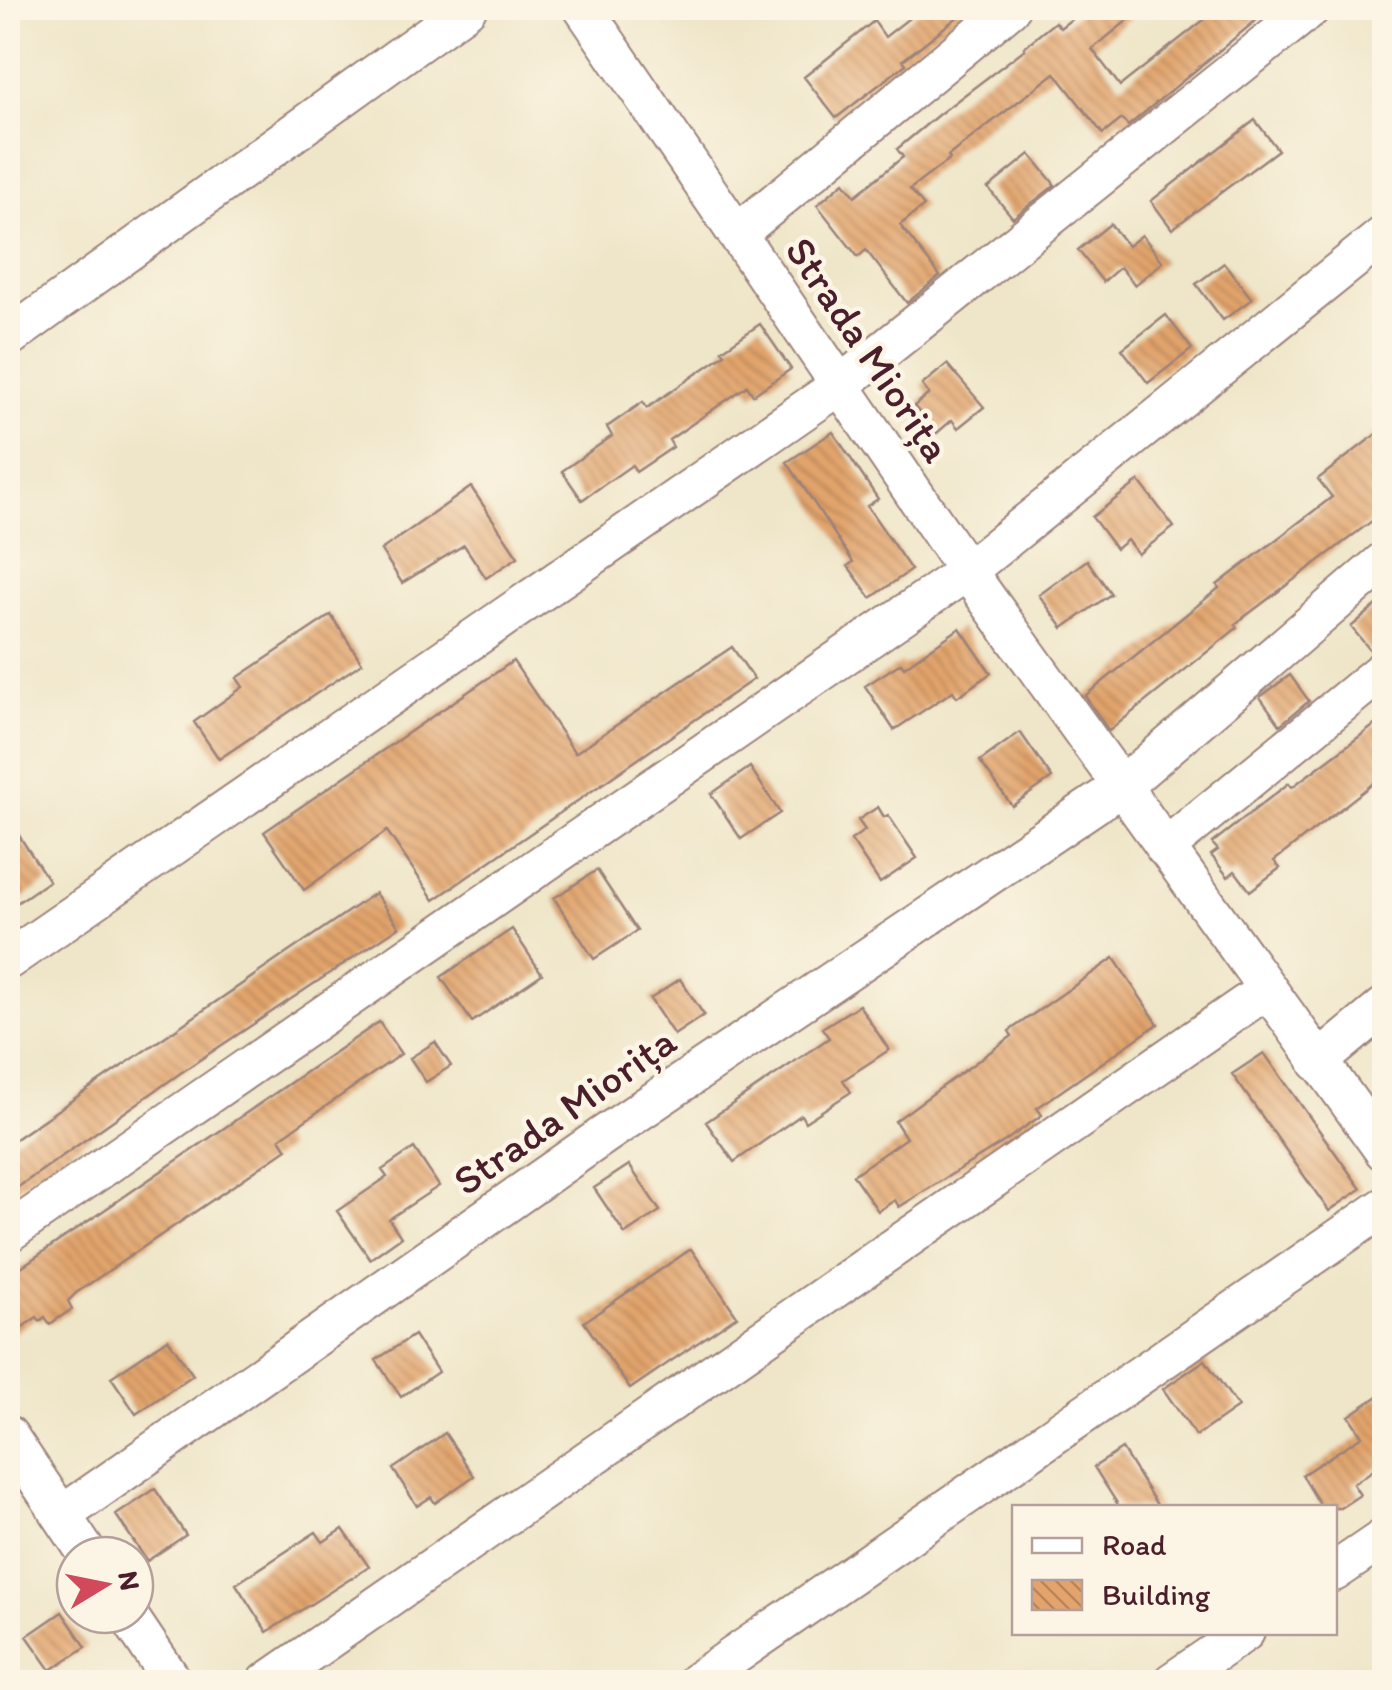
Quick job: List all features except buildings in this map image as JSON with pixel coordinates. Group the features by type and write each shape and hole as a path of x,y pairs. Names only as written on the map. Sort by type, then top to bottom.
{"street":[{"path":"8,338 467,8"},
{"name":"Strada Miorița","path":"583,8 967,571 1384,1150"},
{"path":"737,234 1010,8"},
{"path":"8,960 839,386 1310,8"},
{"path":"8,1234 967,571 1384,235"},
{"name":"Strada Miorița","path":"62,1515 588,1146 1122,786 1384,562"},
{"path":"1165,848 1384,669"},
{"path":"268,1682 1266,990"},
{"path":"1318,1062 1384,1007"},
{"path":"696,1682 1384,1206"},
{"path":"8,1436 75,1535"},
{"path":"1337,1570 1384,1538"},
{"path":"141,1635 172,1682"},
{"path":"1172,1682 1241,1635"}]}
